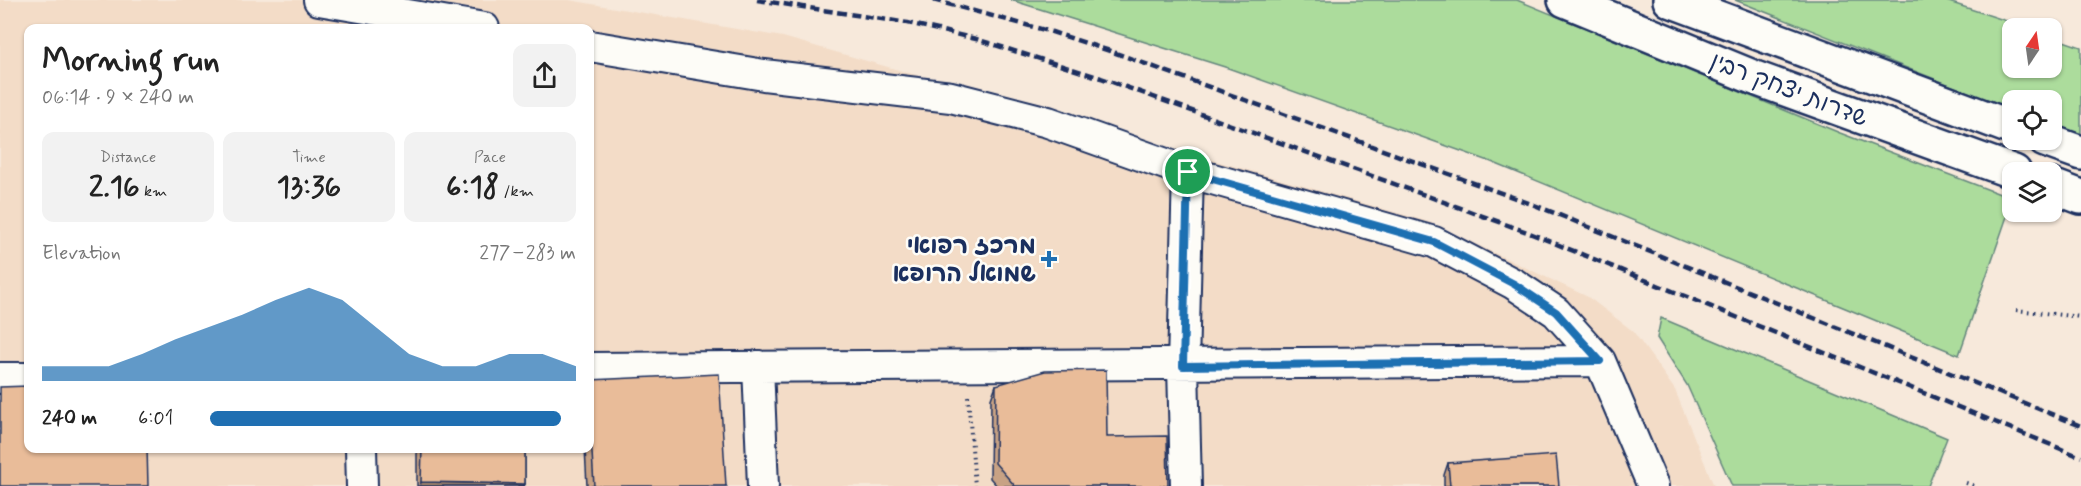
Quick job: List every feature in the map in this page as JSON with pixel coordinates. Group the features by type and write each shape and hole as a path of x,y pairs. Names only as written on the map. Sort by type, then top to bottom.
{"main road":[{"name":"שדרות יצחק רבין","path":"1565,0 1755,78 2002,168"},
{"name":"שדרות יצחק רבין","path":"1670,0 2002,124"},
{"path":"2062,146 2081,153"},
{"path":"2062,190 2081,197"}],"street":[{"path":"319,0 460,24"},
{"path":"594,47 764,75 951,97 1048,122 1188,172 1434,242 1514,284 1556,312 1600,361 1653,486"},
{"path":"1186,486 1183,366 1188,172"},
{"path":"594,368 1183,366 1600,361"},
{"path":"758,366 763,486"},
{"path":"0,378 24,378"},
{"path":"361,453 362,486"}],"path":[{"path":"2016,310 2081,316"},
{"path":"966,366 975,486"},
{"path":"1966,483 1975,486"}],"shaded area":[{"name":"מרכז רפואי שמואל הרופא","path":"0,0 569,0 783,37 1429,222 1588,297 1633,331 1675,390 1714,486 0,486"}],"green space":[{"path":"1011,0 1517,0 1840,133 2002,195 2002,222 2005,222 1959,355 1489,161 1228,68"},
{"path":"1735,0 1943,0 2002,19 2002,78 2062,78 2062,40 2081,47 2081,137 2062,130 2062,90 2002,90 2002,106"},
{"path":"1661,318 1947,438 1928,486 1732,486 1687,385 1657,338"}],"building":[{"path":"1106,370 1107,437 1167,436 1168,486 1015,486 995,463 996,385 1045,371"},
{"path":"719,374 726,486 594,486 592,453 594,453 594,380"},
{"path":"24,386 24,453 147,453 148,486 0,486 0,387"},
{"path":"422,453 525,453 525,484 421,482"},
{"path":"1556,455 1559,486 1450,486 1448,463"}],"railway":[{"path":"757,0 908,23 976,39 1101,78 1527,232 2081,457"},
{"path":"933,0 1052,32 1110,51 1537,206 2081,426"}],"place":[{"name":"מרכז רפואי שמואל הרופא","path":"1049,259"}],"route":[{"path":"1188,172 1434,242 1514,284 1556,312 1600,361 1183,366 1188,172"}]}
